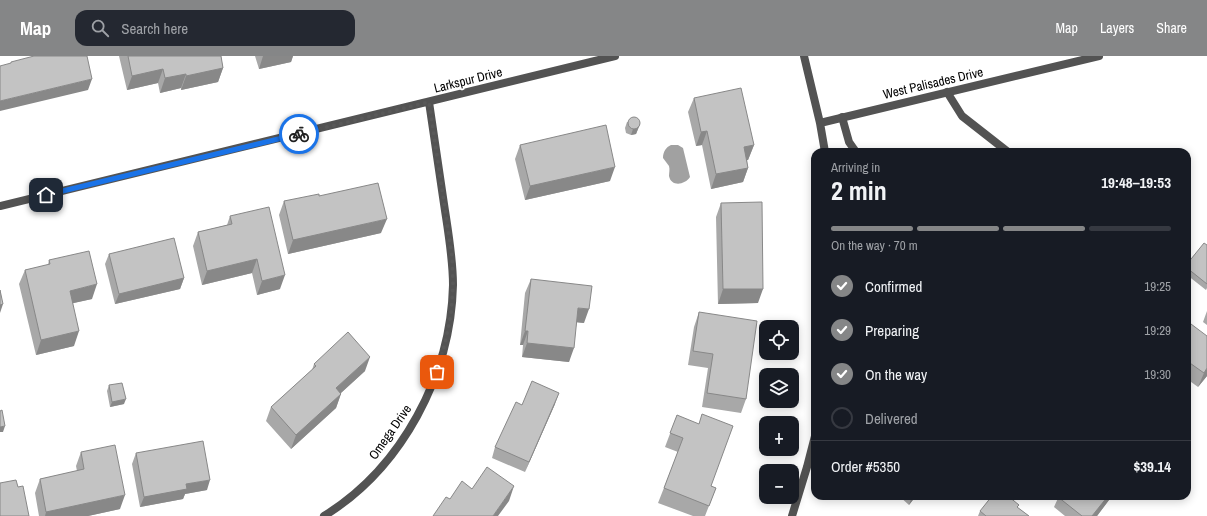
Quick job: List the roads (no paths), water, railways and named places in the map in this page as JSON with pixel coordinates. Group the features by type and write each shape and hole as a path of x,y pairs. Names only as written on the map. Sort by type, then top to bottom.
{"street":[{"name":"Larkspur Drive","path":"0,206 615,56"},
{"path":"804,56 824,148"},
{"name":"West Palisades Drive","path":"820,123 1100,56"},
{"path":"947,92 962,116 1003,148"},
{"name":"Omega Drive","path":"324,516 355,493 396,450 412,426 426,399 437,372 445,343 451,314 452,256 429,102"},
{"path":"842,117 849,142 853,148"},
{"path":"792,516 811,451"}]}
